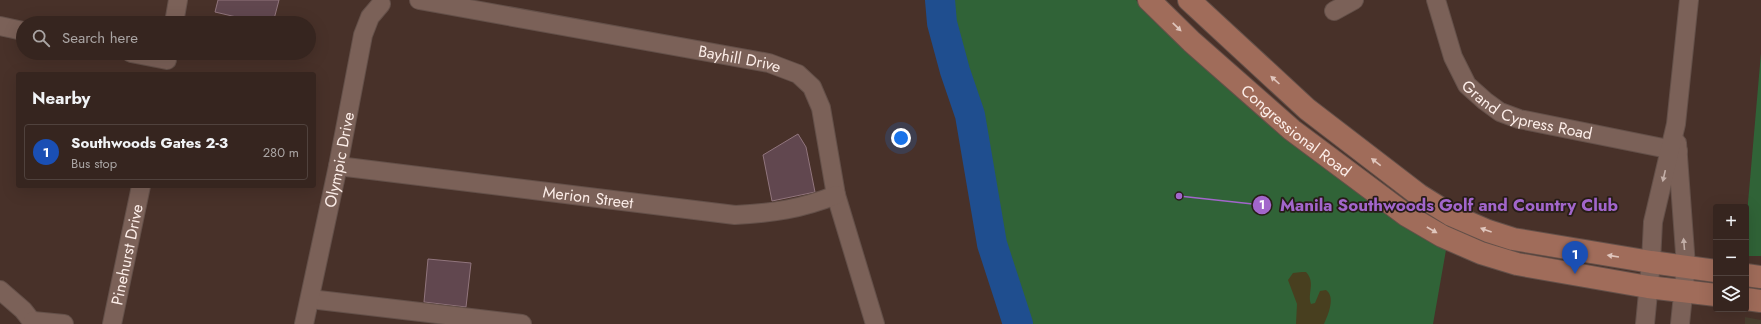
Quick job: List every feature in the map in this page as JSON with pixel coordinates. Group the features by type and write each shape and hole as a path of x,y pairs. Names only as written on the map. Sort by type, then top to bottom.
{"main road":[{"name":"Congressional Road","path":"1149,0 1192,42 1292,130 1406,215 1442,236 1481,253 1517,264 1648,287 1713,295"},
{"name":"Congressional Road","path":"1189,0 1307,109 1419,195 1451,215 1488,231 1513,239 1651,262 1713,270"},
{"path":"1749,275 1761,277"},
{"path":"1749,299 1761,301"}],"street":[{"path":"175,16 178,0"},
{"name":"Bayhill Drive","path":"419,0 769,62 798,74 812,87 822,108 836,195 874,324"},
{"path":"1334,11 1354,0"},
{"name":"Grand Cypress Road","path":"1436,0 1453,57 1467,85 1500,112 1519,119 1674,151"},
{"path":"1680,324 1682,292 1686,266 1674,151 1689,0"},
{"name":"Olympic Drive","path":"304,324 338,166 363,35 370,17 385,1"},
{"path":"0,26 16,29"},
{"path":"1645,324 1653,222 1674,151"},
{"name":"Merion Street","path":"338,166 735,215 772,213 811,205 836,195"},
{"name":"Pinehurst Drive","path":"112,324 141,188"},
{"path":"0,290 34,323 64,324"},
{"path":"310,299 522,324"}],"shaded area":[{"path":"1745,317 1761,320 1761,324 1745,324"}],"green space":[{"path":"940,0 1136,0 1178,43 1249,104 1446,250 1433,324 1018,324 992,244 970,115 955,71 942,23"},
{"path":"1761,53 1761,256 1749,256 1748,204"}],"sand":[{"path":"1306,272 1309,276 1311,284 1311,304 1315,303 1320,291 1326,290 1329,293 1331,301 1324,324 1296,324 1297,304 1288,280 1293,273"}],"building":[{"path":"218,0 279,0 275,16 232,16 215,12"},
{"path":"798,134 806,147 815,192 772,201 763,155"},
{"path":"428,259 471,263 466,307 424,302"}],"waterway":[{"path":"940,0 942,23 955,71 970,115 992,244 1018,324"}],"place":[{"name":"Manila Southwoods Golf and Country Club","path":"1179,196"},
{"name":"Southwoods Gates 2-3","path":"1575,274"}]}
